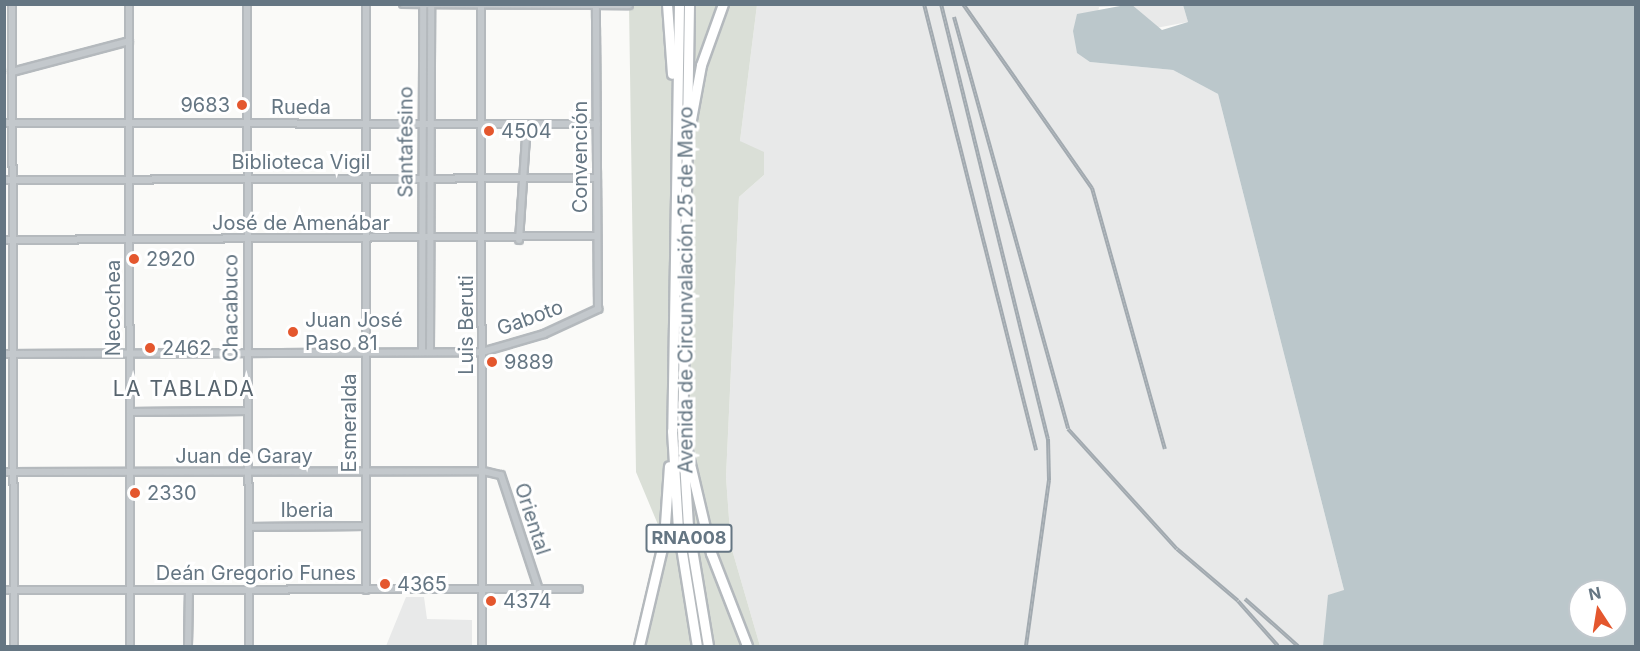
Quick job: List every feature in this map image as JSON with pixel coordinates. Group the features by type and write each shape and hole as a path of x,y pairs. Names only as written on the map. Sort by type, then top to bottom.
{"highway":[{"path":"667,4 675,134"},
{"name":"Avenida de Circunvalación 25 de Mayo","path":"679,4 675,134 678,528 697,646"},
{"name":"Avenida de Circunvalación 25 de Mayo","path":"689,4 677,430 688,525 708,646"},
{"name":"RNA008","path":"684,154 701,65 723,4"},
{"path":"677,430 711,553 747,646"},
{"name":"RNA008","path":"639,646 664,539 677,430"}],"street":[{"path":"12,4 14,646"},
{"name":"Necochea","path":"129,4 130,646"},
{"name":"Chacabuco","path":"247,4 249,646"},
{"name":"Esmeralda","path":"366,4 366,590"},
{"path":"403,4 629,5"},
{"name":"Santafesino","path":"422,351 423,5"},
{"name":"Santafesino","path":"430,351 431,5"},
{"name":"Luis Beruti","path":"481,5 482,646"},
{"name":"Convención","path":"596,5 598,309"},
{"path":"12,72 129,41"},
{"name":"Rueda","path":"4,123 597,124"},
{"path":"519,240 521,178 527,124"},
{"name":"Biblioteca Vigil","path":"4,180 597,178"},
{"name":"José de Amenábar","path":"4,240 519,240 597,236"},
{"name":"Gaboto","path":"4,354 482,352 544,334 598,309"},
{"path":"130,412 248,411"},
{"name":"Juan de Garay","path":"4,472 483,471"},
{"name":"Oriental","path":"483,471 501,475 538,590"},
{"name":"Iberia","path":"249,527 365,526"},
{"name":"Deán Gregorio Funes","path":"4,590 579,589"},
{"path":"188,646 189,590"}],"shaded area":[{"path":"1131,4 1162,30 1188,22 1183,5 1635,5 1635,646 1323,646 1328,595 1344,590 1218,94 1173,70 1090,62 1077,53 1073,31 1077,14"},
{"path":"629,5 757,5 740,141 764,152 764,175 739,197 726,477 731,546 760,646 639,646 664,539 636,472"},
{"path":"757,5 1127,5 1099,7 1090,62 1173,70 1218,94 1344,590 1323,646 760,646 731,546 726,477 739,197 764,175 740,141"},
{"path":"1131,5 1183,5 1188,22 1156,28"},
{"path":"406,597 424,597 427,619 472,620 472,646 386,646"}],"railway":[{"path":"924,4 1036,450"},
{"path":"941,4 1048,439 1049,480 1026,646"},
{"path":"963,4 1092,188 1165,449"},
{"path":"954,17 1068,429 1177,549 1238,601 1278,646"},
{"path":"1245,599 1298,646"}],"place":[{"name":"9683","path":"242,105"},
{"name":"4504","path":"489,131"},
{"name":"2920","path":"134,259"},
{"name":"Juan José Paso 81","path":"293,332"},
{"name":"2462","path":"150,348"},
{"name":"9889","path":"492,362"},
{"name":"2330","path":"135,493"},
{"name":"4365","path":"385,584"},
{"name":"4374","path":"491,601"}],"district":[{"name":"LA TABLADA","path":"184,389"}]}
